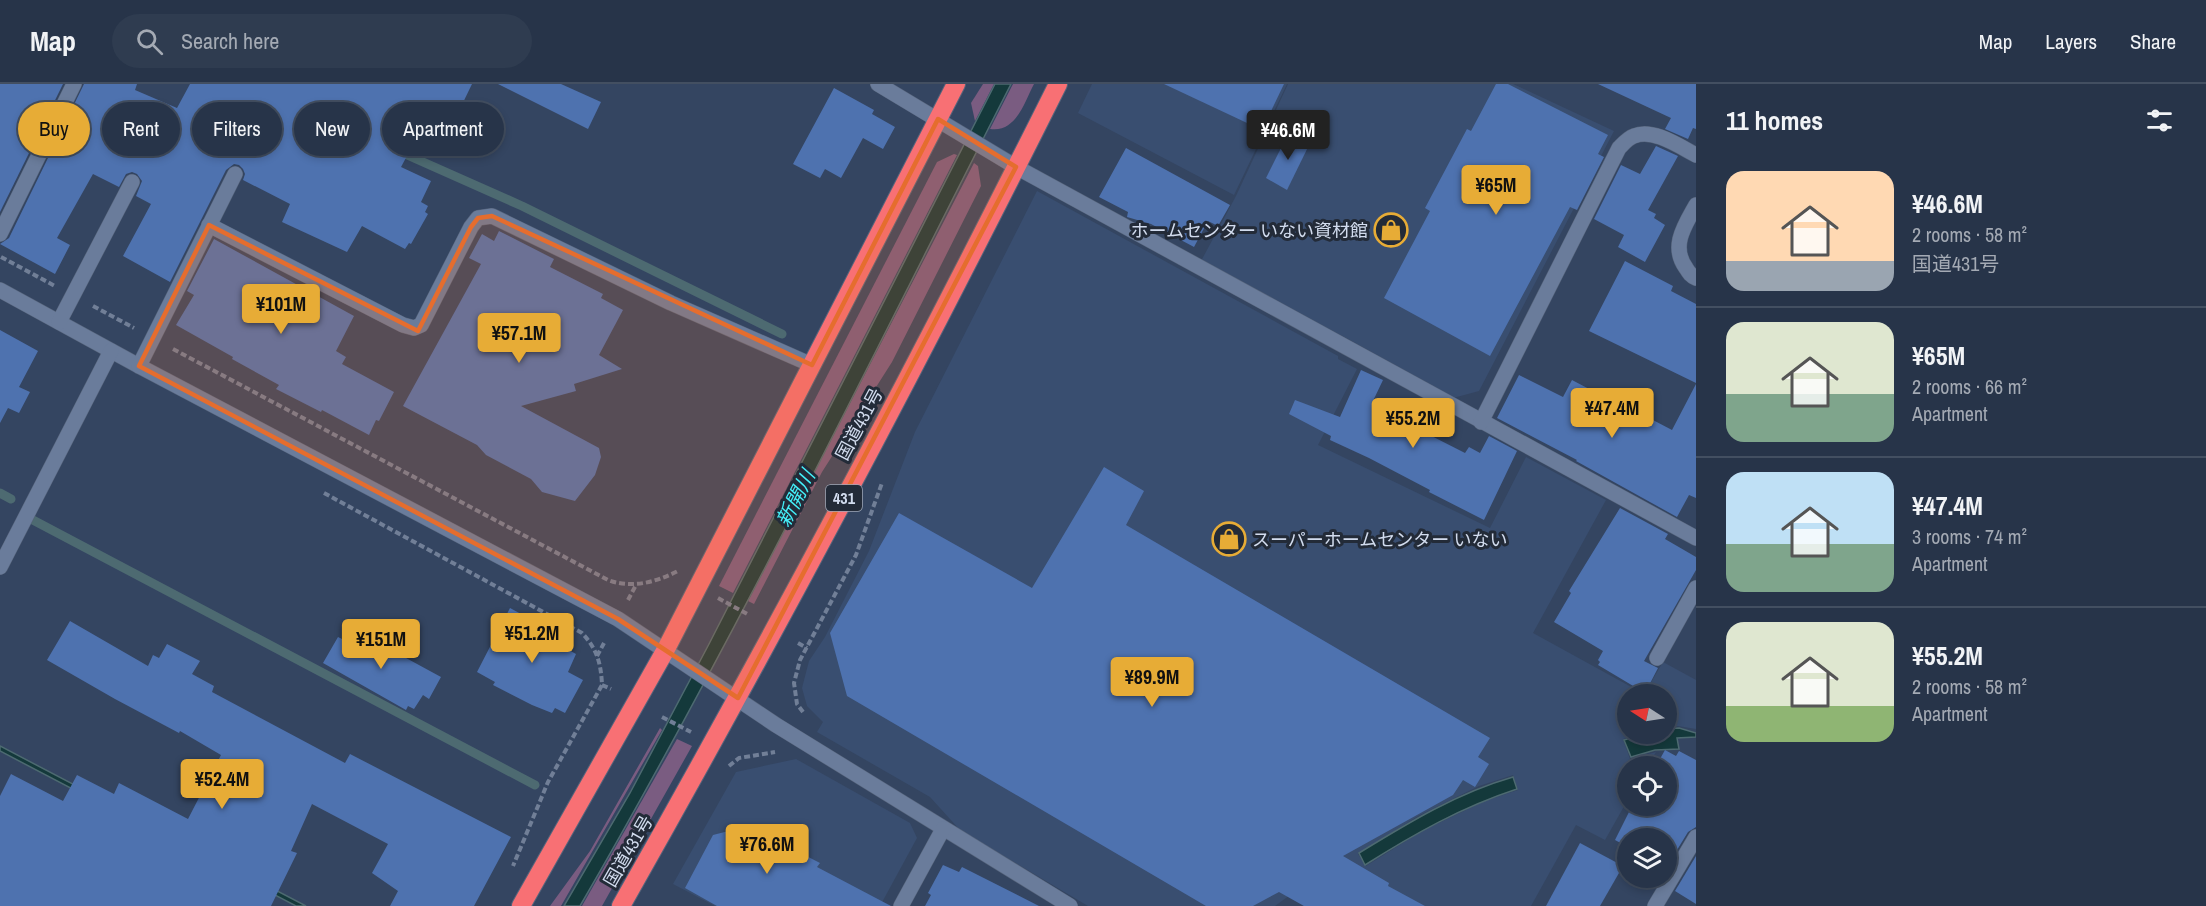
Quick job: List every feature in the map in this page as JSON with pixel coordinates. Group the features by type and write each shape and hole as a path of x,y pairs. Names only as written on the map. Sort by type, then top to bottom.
{"highway":[{"path":"521,906 672,656 812,365 942,121 956,84"},
{"name":"国道431号","path":"621,906 738,698 1013,165 1058,84"}],"street":[{"path":"0,234 74,84"},
{"path":"878,84 1013,165 1696,538"},
{"path":"1481,422 1619,148 1633,136 1646,134 1664,139 1696,155"},
{"path":"139,366 235,174"},
{"path":"58,322 132,182"},
{"path":"1696,205 1680,235 1678,251 1683,264 1696,278"},
{"path":"209,225 403,325 414,328 421,325 471,226 478,218 492,216 671,303 812,365"},
{"path":"0,290 618,619 738,698 776,726 1070,906"},
{"path":"0,567 111,351"},
{"path":"1657,658 1696,588"},
{"path":"901,906 943,829"},
{"path":"1655,906 1696,837"}],"path":[{"path":"167,346 608,580 621,585 636,585 682,568"},
{"path":"808,720 797,704 794,683 800,660 856,555 883,481"},
{"path":"320,490 582,633 593,644 602,671 602,685 597,698 548,782 509,875"},
{"path":"628,600 636,585"},
{"path":"712,595 749,615"},
{"path":"597,656 604,643"},
{"path":"798,643 807,648"},
{"path":"602,685 610,689"},
{"path":"790,704 796,695"},
{"path":"663,717 699,736"},
{"path":"758,754 762,748"},
{"path":"728,767 739,758 770,752 784,754"}],"highlighted area":[{"path":"938,119 1016,167 738,698 618,619 139,366 209,225 418,331 471,227 478,218 492,216 812,365"}],"shaded area":[{"path":"983,84 994,84 975,121 971,103"},
{"path":"1013,84 1034,84 1023,108 1013,122 999,129 990,129"},
{"path":"1092,84 1287,84 1234,195 1078,113"},
{"name":"ホームセンター いない資材館","path":"1288,84 1513,84 1614,131 1479,391 1453,398 1348,339 1200,263 1236,196"},
{"path":"954,154 957,155 733,593 719,586 937,162"},
{"path":"974,163 978,166 981,186 892,362 822,472 754,604 748,601"},
{"name":"スーパーホームセンター いない","path":"1037,191 1338,356 1338,359 1357,369 1318,445 1490,528 1526,457 1606,500 1533,633 1626,684 1617,684 1617,744 1625,744 1629,756 1617,756 1619,816 1605,840 1576,825 1531,906 1302,906 1310,899 1301,887 1275,906 1088,906 960,830 930,797 817,732 823,722 807,706 802,688 809,661 825,637 869,551 915,432","holes":["1513,775 1518,790 1485,801 1422,831 1366,866 1358,854 1418,816 1479,786"]},
{"path":"1663,662 1696,680 1696,729 1678,726 1677,684 1650,684"},
{"path":"660,728 662,730 561,906 550,906 590,851"},
{"path":"677,739 692,746 602,906 582,906"},
{"name":"スーパーホームセンター いない","path":"1656,752 1653,756 1641,756"},
{"path":"796,759 910,823 917,838 880,906 715,906 673,884 736,772"}],"water":[{"name":"新開川","path":"995,84 1011,84 748,601 580,906 564,906 630,793 709,644"},
{"path":"1677,728 1696,733 1696,737 1677,738"},
{"path":"1677,738 1679,749 1655,750 1631,756 1626,744 1677,744"},
{"path":"0,746 306,906 296,906 0,751"},
{"path":"1513,777 1517,789 1439,822 1365,865 1359,853 1396,831 1472,791"}],"building":[{"path":"0,84 63,84 54,102 18,102 18,156 28,156 0,212"},
{"path":"84,84 137,84 135,90 163,102 102,102 102,156 180,156 180,102 190,84 472,84 463,102 382,102 382,156 407,156 401,167 431,181 421,202 428,206 425,212 428,214 411,244 409,243 405,249 362,226 347,252 282,222 290,204 243,180 245,174 243,169 234,164 226,170 170,282 123,256 151,204 136,196 142,181 137,174 132,172 126,174 119,187 93,174 57,238 70,245 55,274 0,244 9,238 49,156 90,156 90,102 75,102"},
{"path":"498,84 561,84 601,102 588,129"},
{"path":"1164,84 1284,84 1262,130"},
{"path":"1496,84 1508,84 1608,135 1598,154 1604,157 1577,210 1570,207 1490,356 1384,298 1430,211 1425,208 1467,129 1471,131"},
{"path":"1598,84 1696,84 1696,129 1693,128 1688,139 1665,129 1671,118"},
{"path":"834,88 874,110 872,114 895,127 883,149 863,138 841,178 825,169 820,178 793,164"},
{"path":"1288,134 1310,143 1287,190 1266,178"},
{"path":"1656,146 1678,156 1648,210 1656,214 1654,218 1665,225 1645,262 1618,247 1624,235 1594,219 1621,165 1640,174"},
{"path":"1126,148 1230,205 1218,226 1208,221 1194,247 1151,224 1127,217 1128,212 1099,197"},
{"path":"499,231 554,259 550,267 603,294 601,298 623,310 599,355 622,369 574,384 576,391 521,406 599,448 601,457 595,475 575,501 542,492 531,479 486,455 477,445 403,406 481,264 469,258 482,234 494,241"},
{"path":"214,239 354,316 336,351 346,357 342,364 394,392 369,435 276,389 279,385 176,325 194,295 187,291"},
{"path":"1625,261 1673,286 1671,291 1696,304 1696,383 1589,331"},
{"path":"0,330 38,351 19,387 30,392 19,413 8,408 0,423"},
{"path":"1361,370 1383,380 1372,403 1387,409 1403,419 1402,421 1465,453 1469,447 1480,453 1489,436 1517,451 1484,520 1369,458 1330,440 1331,436 1289,414 1295,400 1340,417"},
{"path":"1519,375 1563,397 1572,380 1672,430 1696,384 1696,498 1689,495 1677,517 1497,418"},
{"path":"1104,467 1144,491 1126,525 1490,738 1478,757 1489,764 1475,787 1463,780 1453,795 1343,856 1389,883 1388,886 1425,906 1304,906 1279,892 1253,906 1206,906 847,696 830,633 899,513 1032,588"},
{"path":"1620,508 1668,534 1665,539 1696,557 1696,570 1644,661 1658,668 1650,684 1630,684 1598,665 1603,651 1554,622 1571,593 1569,591"},
{"path":"510,608 571,641 567,649 576,654 568,672 583,680 565,713 555,708 552,713 532,705 493,685 495,682 477,672"},
{"path":"70,621 148,666 153,655 159,658 167,644 200,661 192,674 214,686 212,692 345,763 350,754 511,837 474,906 390,906 398,891 372,873 388,844 312,804 291,851 297,853 271,906 0,906 0,796 11,774 63,801 77,775 114,794 119,783 188,819 221,755 47,660"},
{"path":"349,627 441,677 429,699 423,695 414,709 408,706 406,710 323,663 338,637 342,639"},
{"path":"1665,750 1676,756 1662,756"},
{"path":"1679,751 1696,760 1696,827 1688,832 1677,850 1677,828 1621,828 1627,816 1677,816 1676,756"},
{"path":"748,826 820,863 817,867 891,906 717,906 685,888 713,835"},
{"path":"1580,843 1617,863 1617,876 1600,906 1546,906"},
{"path":"1696,856 1696,904 1675,891"},
{"path":"943,865 959,872 962,867 1039,906 925,906 931,895 928,893"}],"waterway":[{"path":"410,156 522,206 782,334"},
{"path":"0,493 11,499"},
{"path":"31,519 535,785"}],"place":[{"name":"ホームセンター いない資材館","path":"1391,230"},
{"name":"スーパーホームセンター いない","path":"1229,539"}]}
